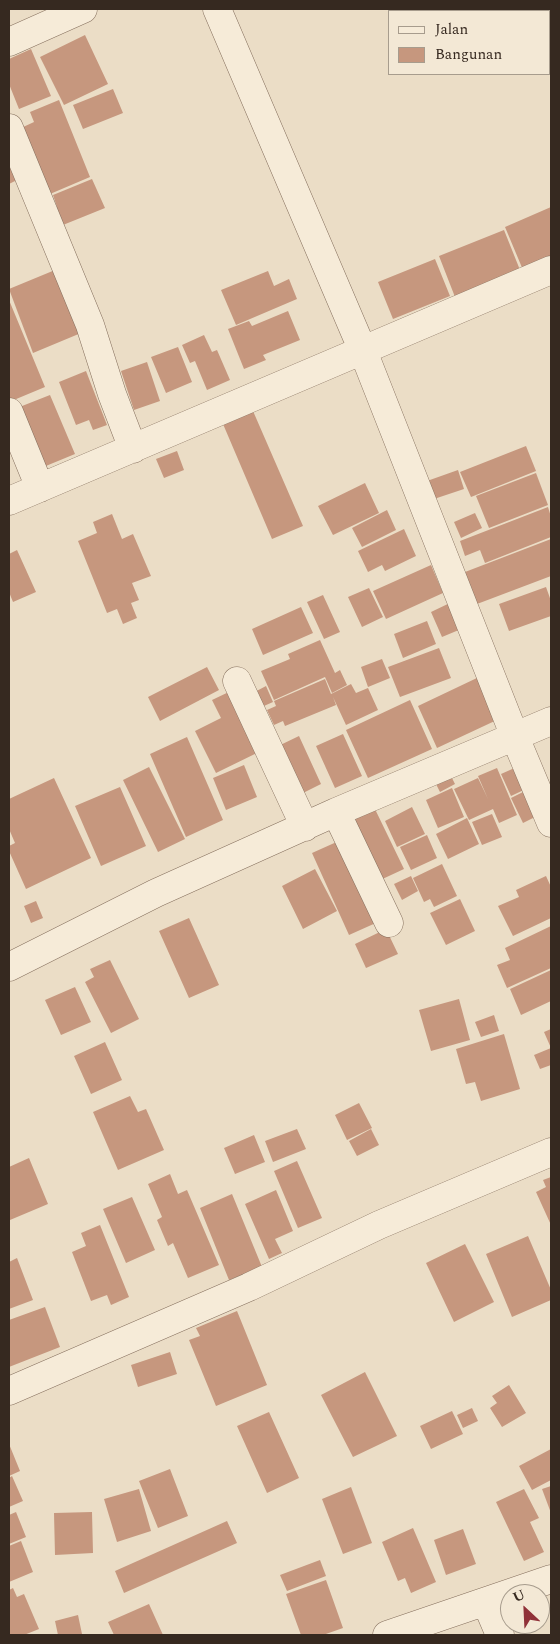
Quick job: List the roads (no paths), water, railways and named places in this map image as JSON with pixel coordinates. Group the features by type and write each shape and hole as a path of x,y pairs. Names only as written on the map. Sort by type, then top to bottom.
{"street":[{"path":"9,42 83,9"},
{"path":"217,9 363,351 515,737 551,823"},
{"path":"9,128 90,325 112,394 133,448"},
{"path":"9,501 551,270"},
{"path":"9,412 40,488"},
{"path":"237,681 305,827"},
{"path":"9,967 156,893 336,812 551,721"},
{"path":"336,812 389,923"},
{"path":"9,1391 249,1288 379,1225 551,1152"},
{"path":"387,1635 551,1578"},
{"path":"486,1602 500,1635"}]}
